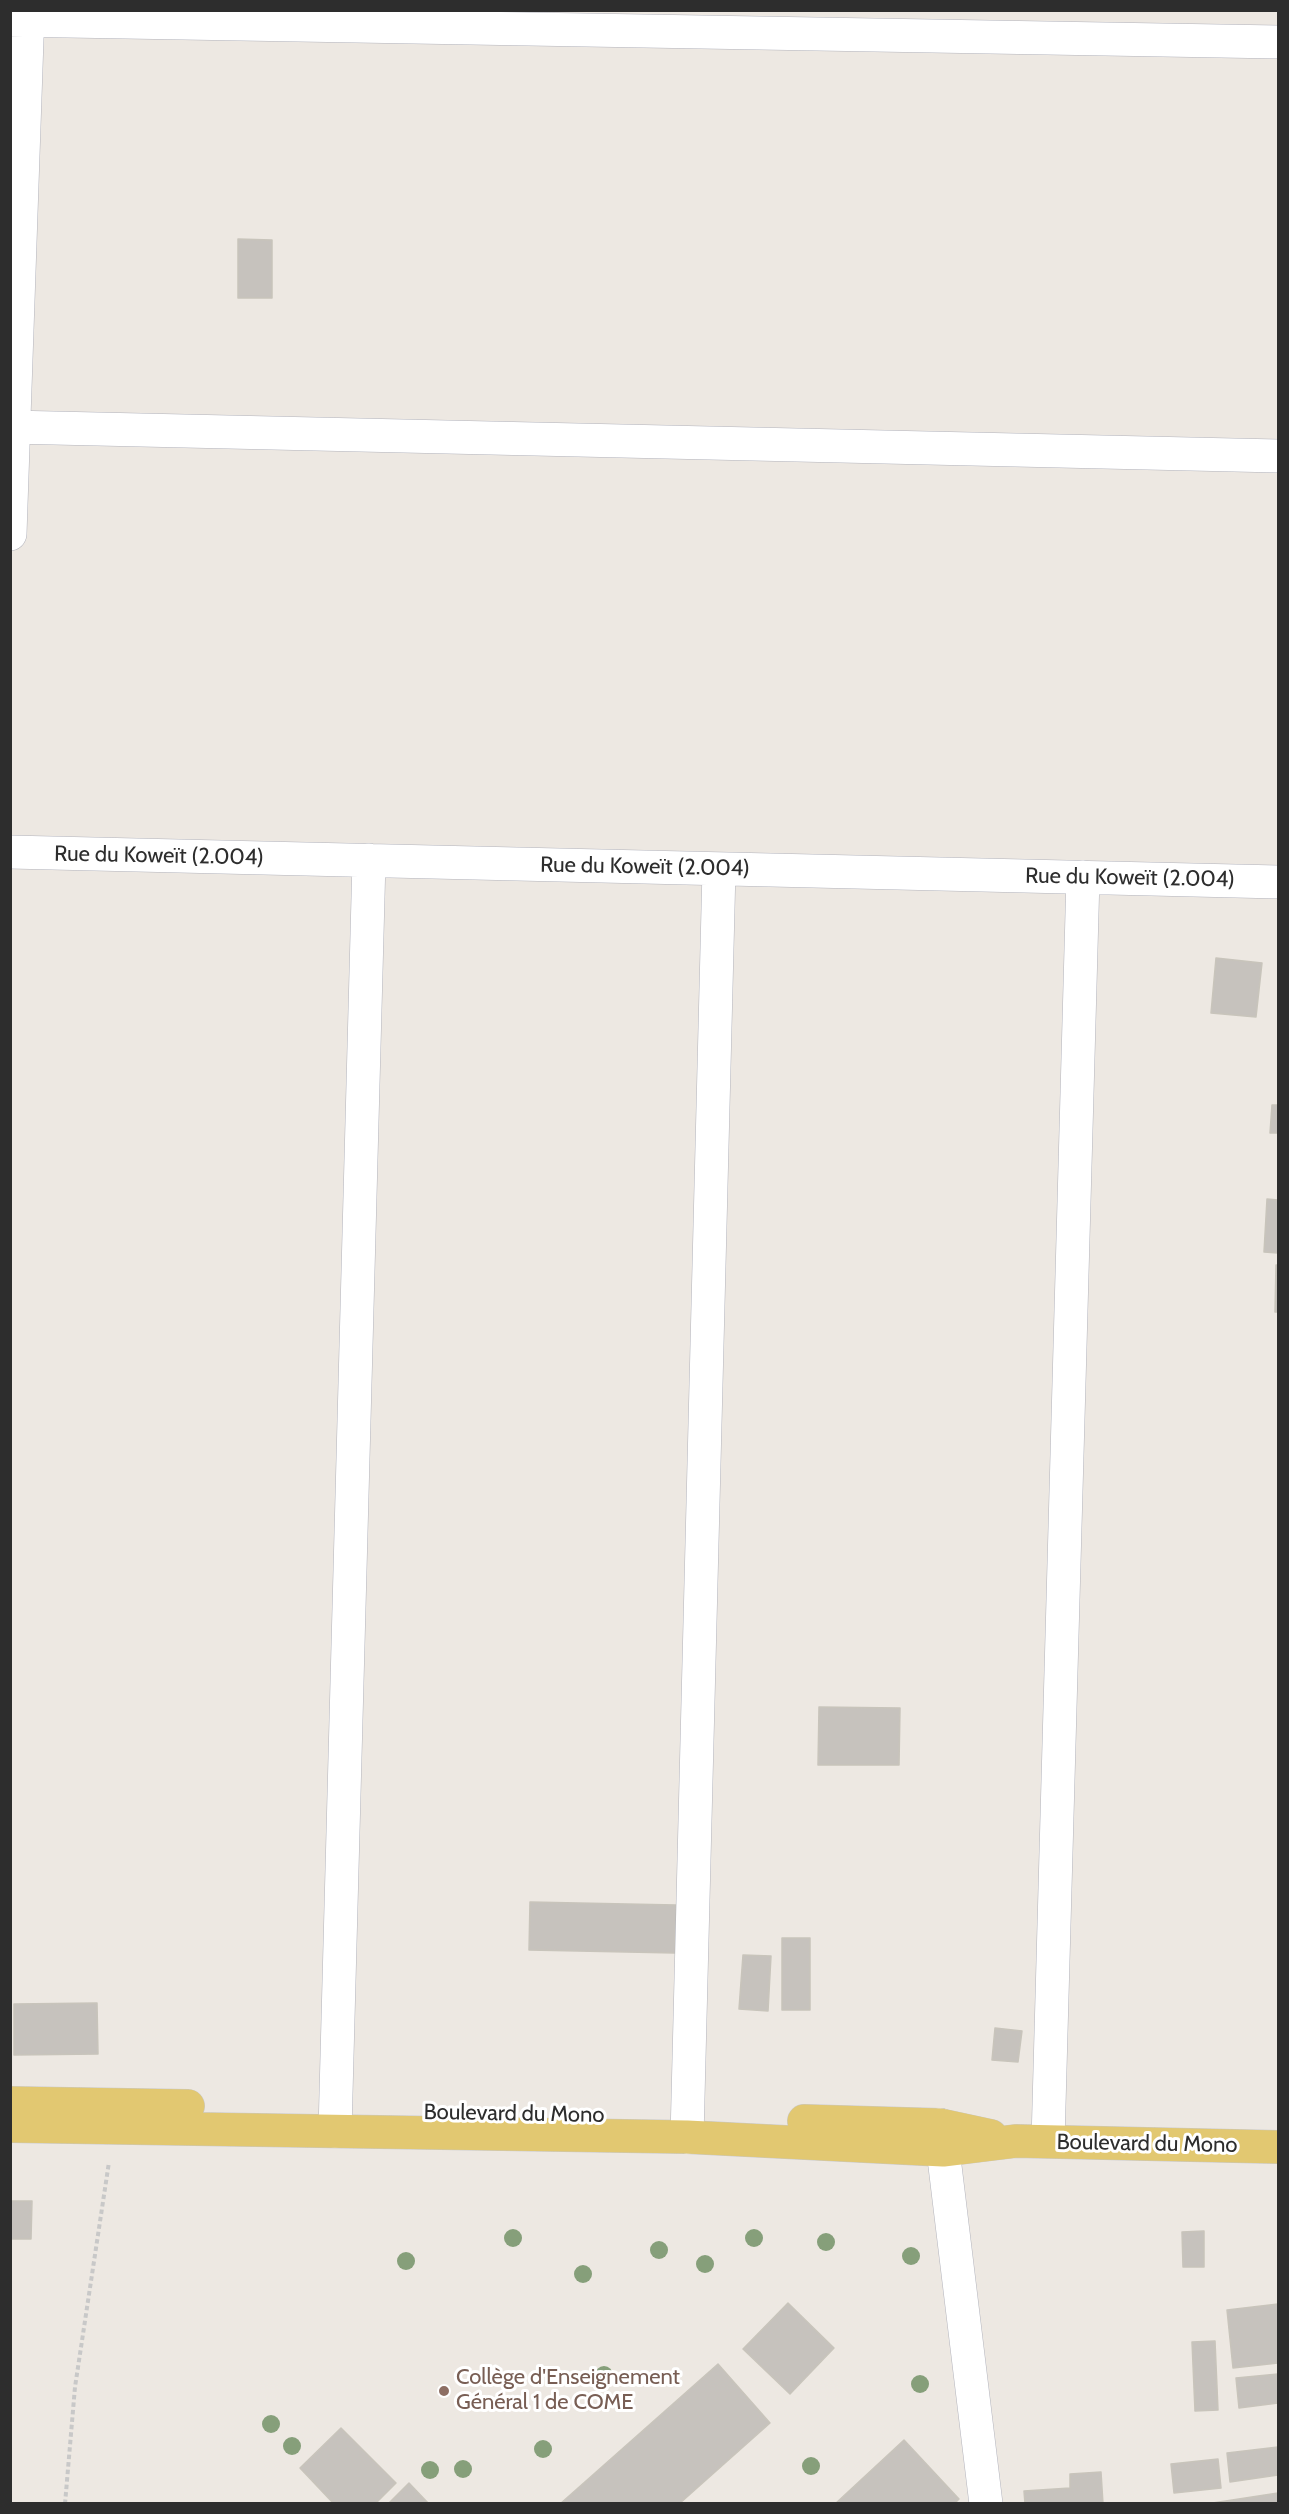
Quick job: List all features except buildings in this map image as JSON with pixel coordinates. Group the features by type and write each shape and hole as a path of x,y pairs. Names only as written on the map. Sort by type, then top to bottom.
{"main road":[{"name":"Boulevard du Mono","path":"10,2103 335,2121 688,2127 1032,2141 1278,2146"},
{"name":"Boulevard du Mono","path":"10,2126 114,2128 335,2121"}],"street":[{"path":"10,534 22,17 1278,42"},
{"path":"12,427 1278,456"},
{"name":"Rue du Koweït (2.004)","path":"10,852 1278,882"},
{"path":"335,2121 369,860"},
{"path":"688,2127 719,869"},
{"path":"1032,2141 1083,877"},
{"path":"942,2138 986,2504"}],"path":[{"path":"65,2504 75,2387 114,2128"}],"place":[{"name":"Collège d'Enseignement Général 1 de COME","path":"444,2391"}]}
